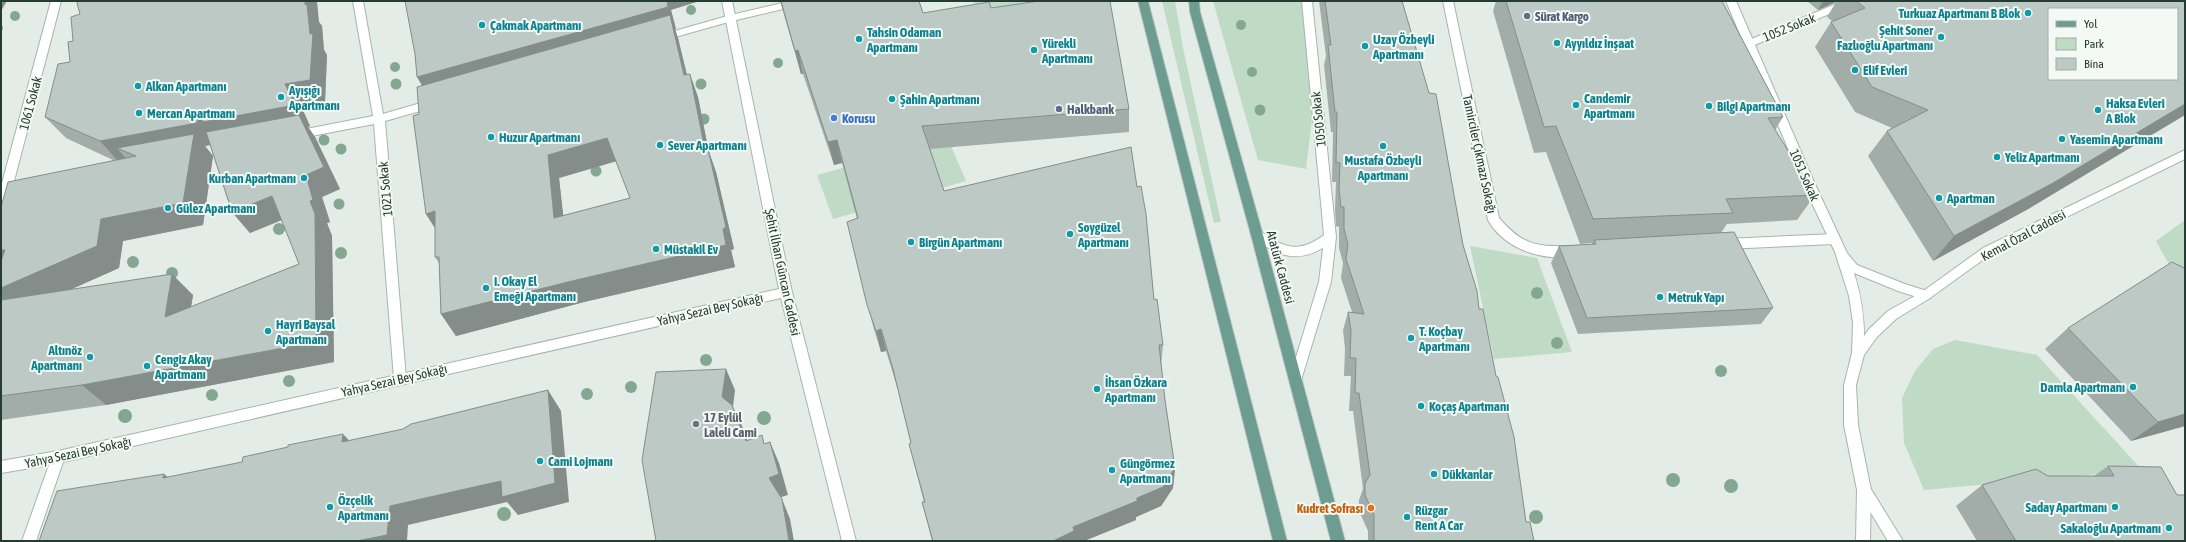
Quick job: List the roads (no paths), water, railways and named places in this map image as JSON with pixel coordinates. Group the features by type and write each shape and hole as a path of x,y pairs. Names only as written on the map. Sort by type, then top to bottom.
{"main road":[{"path":"1143,1 1280,541"},
{"name":"Atatürk Caddesi","path":"1194,1 1195,12 1296,377 1338,541"}],"street":[{"name":"1061 Sokak","path":"1,204 56,1"},
{"name":"1021 Sokak","path":"358,1 379,119 400,379"},
{"name":"Şehit İlhan Güncan Caddesi","path":"727,1 786,292 849,541"},
{"path":"647,42 731,18 805,1"},
{"name":"1050 Sokak","path":"1296,377 1324,282 1330,237 1307,1"},
{"name":"Tamirciler Çıkmazı Sokağı","path":"1448,1 1494,220 1507,236 1525,248 1546,252 1586,250"},
{"name":"1051 Sokak","path":"1731,1 1748,44 1841,252 1854,296 1859,323 1858,353"},
{"name":"1052 Sokak","path":"1748,44 1852,1"},
{"path":"286,137 379,119 448,99"},
{"name":"Kemal Özal Caddesi","path":"1858,353 1873,333 1892,315 1926,295 1987,252 2185,154"},
{"path":"4,191 30,186"},
{"path":"1257,235 1284,251 1298,252 1315,248 1330,237"},
{"path":"1710,245 1835,239"},
{"path":"1841,252 1854,268 1902,288 1926,295"},
{"name":"Yahya Sezai Bey Sokağı","path":"1,467 58,457 786,292"},
{"path":"1858,353 1850,385 1851,425 1864,490 1863,541"},
{"path":"29,541 58,457"},
{"path":"1864,490 1896,541"}],"place":[{"name":"Turkuaz Apartmanı B Blok","path":"2028,13"},
{"name":"Sürat Kargo","path":"1527,16"},
{"name":"Çakmak Apartmanı","path":"482,25"},
{"name":"Şehit Soner Fazlıoğlu Apartmanı","path":"1941,37"},
{"name":"Tahsin Odaman Apartmanı","path":"859,39"},
{"name":"Ayyıldız İnşaat","path":"1557,43"},
{"name":"Uzay Özbeyli Apartmanı","path":"1365,46"},
{"name":"Yürekli Apartmanı","path":"1034,50"},
{"name":"Elif Evleri","path":"1855,70"},
{"name":"Alkan Apartmanı","path":"138,86"},
{"name":"Ayışığı Apartmanı","path":"281,97"},
{"name":"Şahin Apartmanı","path":"892,99"},
{"name":"Candemir Apartmanı","path":"1576,105"},
{"name":"Bilgi Apartmanı","path":"1709,106"},
{"name":"Halkbank","path":"1059,109"},
{"name":"Haksa Evleri A Blok","path":"2098,110"},
{"name":"Mercan Apartmanı","path":"139,113"},
{"name":"Korusu","path":"834,118"},
{"name":"Huzur Apartmanı","path":"491,137"},
{"name":"Yasemin Apartmanı","path":"2062,139"},
{"name":"Sever Apartmanı","path":"660,145"},
{"name":"Mustafa Özbeyli Apartmanı","path":"1383,146"},
{"name":"Yeliz Apartmanı","path":"1997,157"},
{"name":"Kurban Apartmanı","path":"304,178"},
{"name":"Apartman","path":"1939,198"},
{"name":"Gülez Apartmanı","path":"168,208"},
{"name":"Soygüzel Apartmanı","path":"1070,234"},
{"name":"Birgün Apartmanı","path":"911,242"},
{"name":"Müstakil Ev","path":"656,249"},
{"name":"I. Okay El Emeği Apartmanı","path":"486,288"},
{"name":"Metruk Yapı","path":"1660,297"},
{"name":"Hayri Baysal Apartmanı","path":"268,331"},
{"name":"T. Koçbay Apartmanı","path":"1411,338"},
{"name":"Altınöz Apartmanı","path":"90,357"},
{"name":"Cengiz Akay Apartmanı","path":"147,366"},
{"name":"Damla Apartmanı","path":"2133,387"},
{"name":"İhsan Özkara Apartmanı","path":"1097,389"},
{"name":"Koçaş Apartmanı","path":"1421,406"},
{"name":"17 Eylül Laleli Cami","path":"696,424"},
{"name":"Cami Lojmanı","path":"540,461"},
{"name":"Güngörmez Apartmanı","path":"1112,470"},
{"name":"Dükkanlar","path":"1434,474"},
{"name":"Özçelik Apartmanı","path":"330,507"},
{"name":"Saday Apartmanı","path":"2115,507"},
{"name":"Kudret Sofrası","path":"1371,508"},
{"name":"Rüzgar Rent A Car","path":"1407,517"},
{"name":"Sakaloğlu Apartmanı","path":"2169,528"}]}
